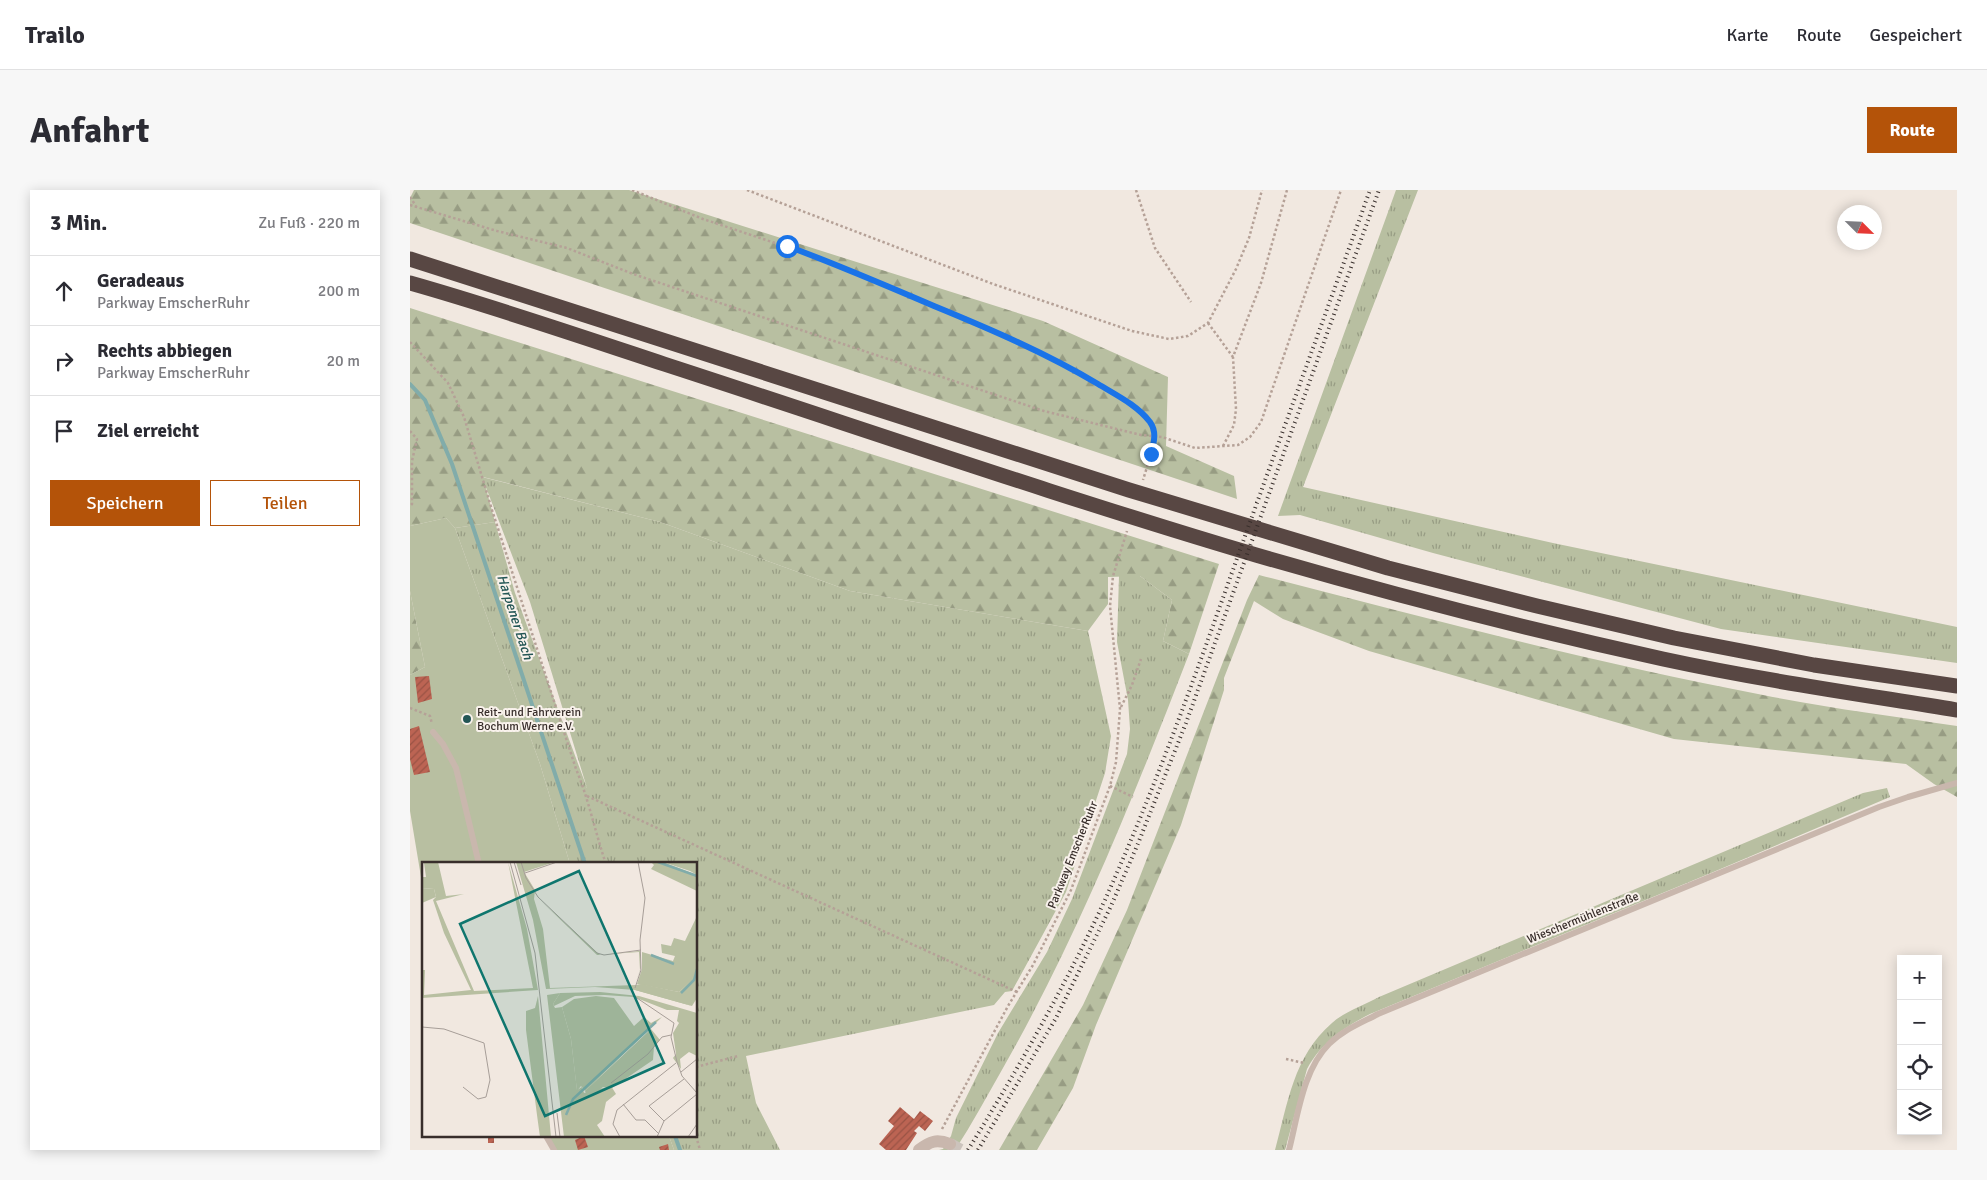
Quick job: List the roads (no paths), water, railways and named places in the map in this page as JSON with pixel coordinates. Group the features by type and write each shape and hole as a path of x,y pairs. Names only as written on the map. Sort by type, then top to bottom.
{"highway":[{"path":"410,259 1129,490 1388,568 1674,638 1814,664 1957,686"},
{"path":"410,283 1119,512 1257,555 1373,588 1530,629 1666,660 1810,687 1957,710"}],"street":[{"path":"919,1150 926,1144 936,1140 950,1144"}],"lane":[{"path":"433,732 443,744 456,768 478,862"},
{"name":"Wieschermühlenstraße","path":"1289,1150 1312,1066 1329,1044 1351,1027 1378,1014 1879,808 1908,797 1957,783"},
{"path":"547,1138 554,1150"}],"waterway":[{"name":"Harpener Bach","path":"410,384 425,400 452,464 584,862"},
{"name":"Harpener Bach","path":"676,1138 680,1150"}],"tunnel":[{"path":"950,1144 961,1150"}],"railway":[{"path":"968,1150 1057,997 1089,934 1123,859 1192,683 1370,190"},
{"path":"978,1150 1056,1018 1111,906 1137,846 1186,723 1379,190"}],"place":[{"name":"Reit- und Fahrverein Bochum Werne e.V.","path":"467,719"}]}
